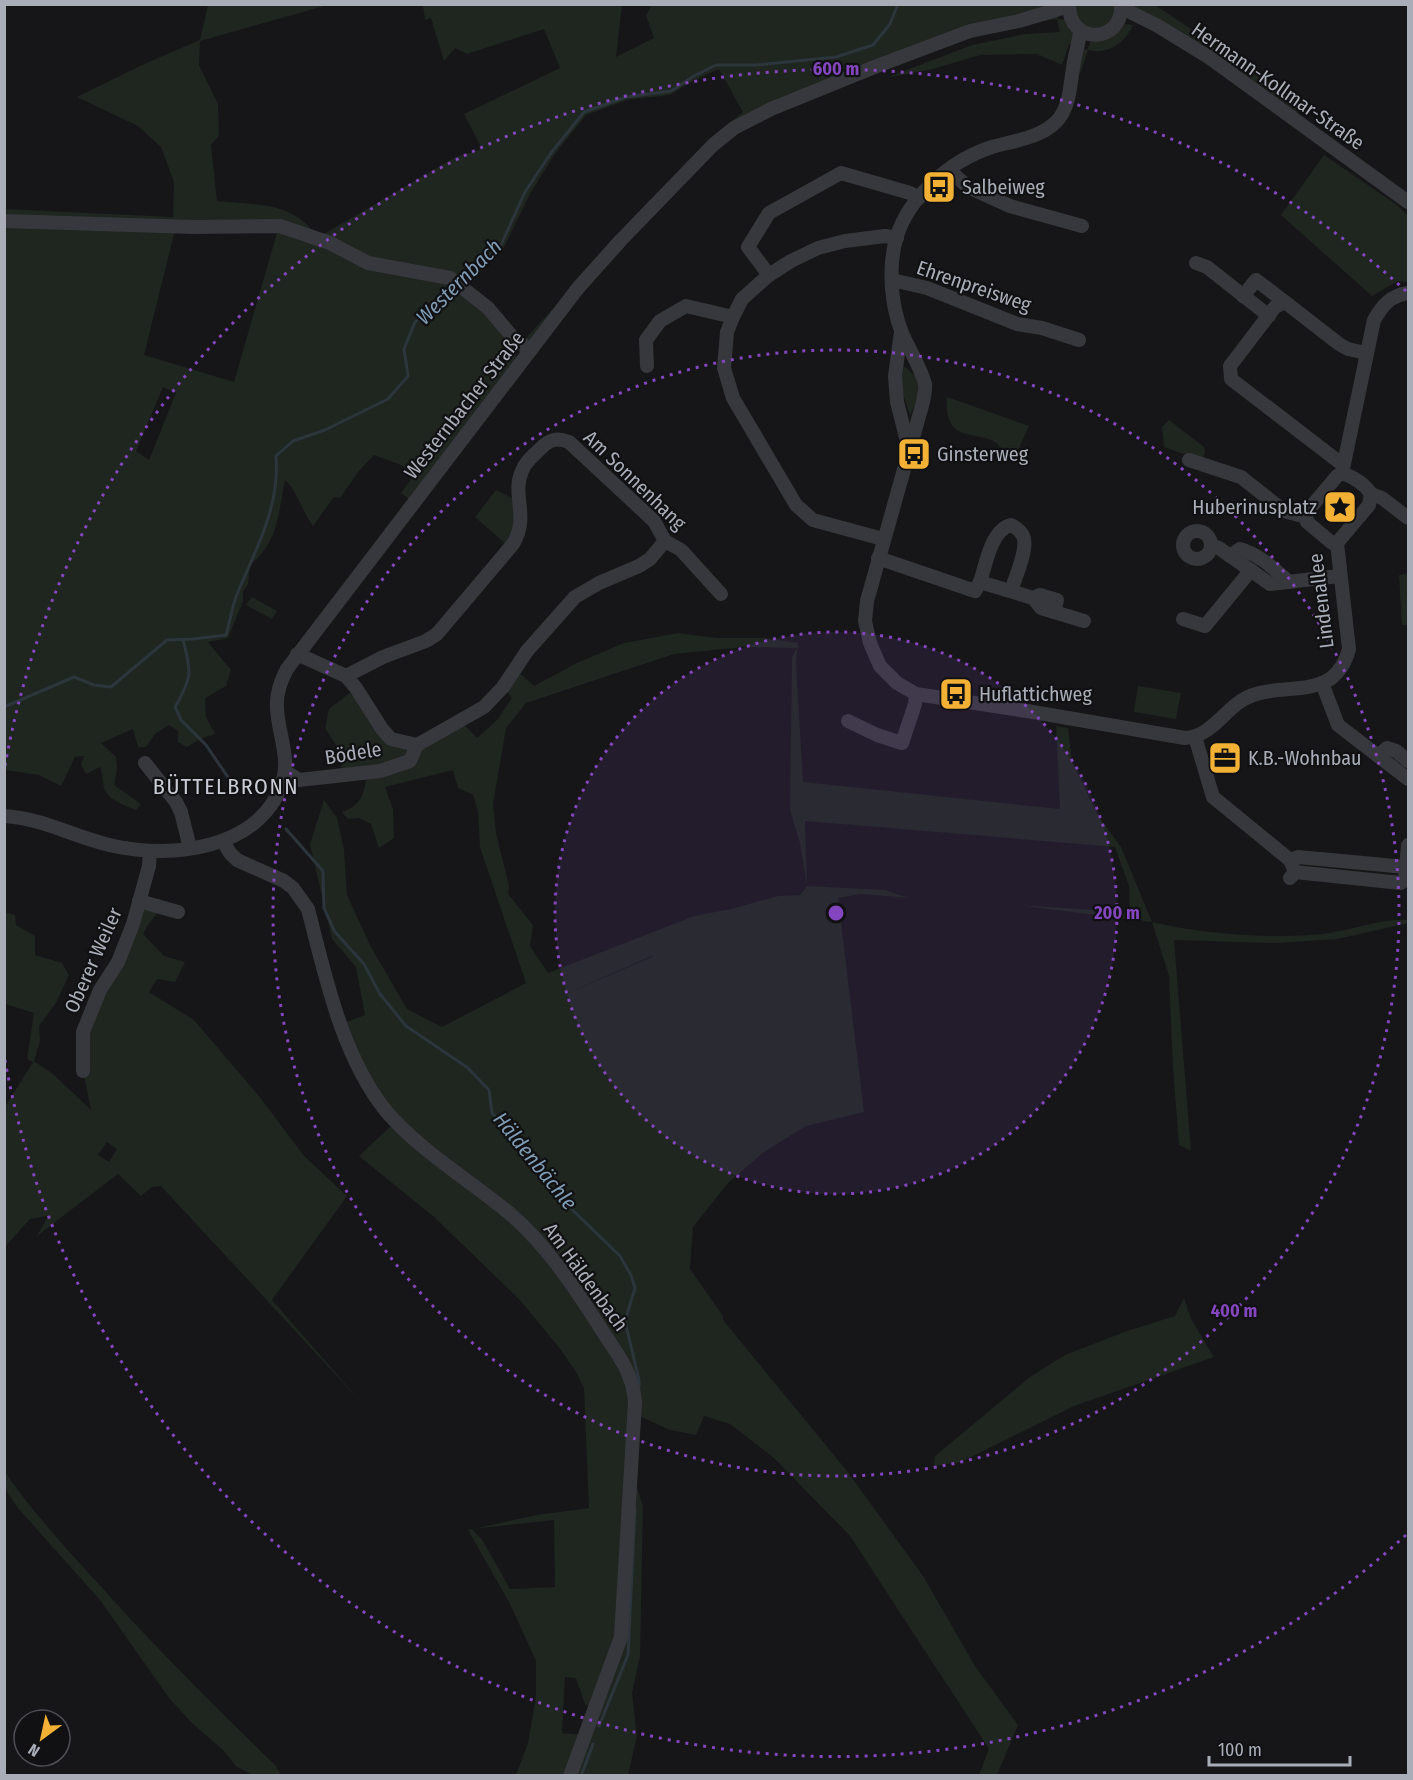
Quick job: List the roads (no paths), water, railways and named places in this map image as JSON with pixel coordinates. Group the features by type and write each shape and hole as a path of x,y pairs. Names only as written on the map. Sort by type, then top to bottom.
{"street":[{"name":"Westernbacher Straße","path":"4,816 36,820 114,846 150,851 190,848 223,841 250,827 268,810 276,798 286,772 286,759 277,708 278,692 287,669 297,654 578,288 713,145 734,128 771,109 897,58 970,32 1019,21 1069,5"},
{"path":"1069,5 1076,26 1071,86 1064,111 1057,121 1047,129 990,148 948,170 919,198 904,219 897,238 892,259 893,300 901,331 925,385 923,402 867,601 865,621 870,643 880,666 897,683 916,694 1185,738 1206,732 1243,699 1254,694 1322,683 1338,725 1408,779"},
{"path":"1071,86 1081,71 1091,40 1095,36 1104,34 1118,23 1122,6"},
{"name":"Hermann-Kollmar-Straße","path":"1122,6 1198,51 1408,202"},
{"path":"1019,21 1036,22 1057,19 1095,36"},
{"path":"1118,23 1133,25 1198,51"},
{"path":"948,170 968,187 1010,206 1082,226"},
{"path":"770,275 748,248 769,213 841,173 910,193 919,198"},
{"path":"4,221 176,226 280,226 330,243 368,262 450,278 488,308 514,340 531,350"},
{"path":"883,539 813,520 796,505 733,398 724,368 728,332 733,317 742,299 770,275 791,261 818,248 845,241 885,236 897,238"},
{"path":"1196,263 1207,267 1269,316"},
{"name":"Ehrenpreisweg","path":"891,280 927,288 1017,324 1042,328 1079,340"},
{"path":"1243,296 1256,280 1339,344 1348,349 1366,353"},
{"path":"1189,460 1241,477 1284,511 1306,517 1306,513 1343,469 1374,320 1380,309 1396,296 1408,292"},
{"path":"1285,302 1275,307 1230,366 1231,379 1368,489 1371,494 1382,498 1408,518"},
{"path":"647,366 646,340 660,321 677,311 686,306 733,317"},
{"path":"901,331 895,376 897,402 909,451"},
{"name":"Am Sonnenhang","path":"346,676 437,634 517,538 522,523 518,483 520,473 546,442 554,439 569,442 654,521 665,542 681,550 721,594"},
{"path":"1337,543 1369,505 1371,494"},
{"name":"Lindenallee","path":"1306,517 1307,522 1332,543 1337,543 1349,649 1341,668 1322,683"},
{"path":"879,558 975,591 997,534 1006,526 1011,525 1019,529 1024,538 1022,555 1011,591"},
{"name":"Bödele","path":"286,772 299,780 380,771 410,761 417,745 484,707 503,687 527,651 575,597 639,566 650,559 665,542"},
{"path":"1211,545 1219,548 1270,584 1339,576"},
{"path":"1230,556 1240,549 1252,553 1268,563 1288,582"},
{"path":"1183,619 1205,626 1251,570"},
{"path":"980,582 1033,598 1041,608 1084,621"},
{"path":"297,654 346,676 391,739 417,745"},
{"path":"848,721 876,735 902,743 916,694"},
{"path":"1195,737 1213,797 1292,870 1401,883 1405,880 1408,845"},
{"path":"1378,756 1387,748 1392,748 1408,761"},
{"path":"145,762 176,802 182,814 190,848"},
{"name":"Am Häldenbach","path":"223,841 233,857 284,881 301,897 308,909 348,1043 373,1093 387,1112 412,1137 525,1228 556,1264 599,1325 630,1375 635,1402 621,1637 570,1776"},
{"name":"Oberer Weiler","path":"83,1071 83,1032 100,990 118,962 133,924 149,866 150,851"},
{"path":"1292,870 1298,857 1407,867"},
{"name":"Oberer Weiler","path":"139,901 178,912"}],"waterway":[{"name":"Westernbach","path":"462,281 500,247 525,192 551,153 584,112 626,97 671,91 716,65 756,65 836,57 873,45 890,24 898,4"},
{"name":"Westernbach","path":"4,707 74,677 94,685 111,687 167,640 226,635 237,594 259,544 270,510 274,493 276,456 293,441 325,430 388,399 408,376 404,349 415,322 454,287"},
{"name":"Häldenbächle","path":"183,640 189,675 185,689 175,707 181,720 206,745 238,792"},
{"name":"Häldenbächle","path":"286,829 323,871 324,908 335,932 364,964 380,994 406,1026 468,1068 489,1090 492,1113 523,1146 555,1193 620,1256 631,1275 635,1288 625,1321 639,1388"},
{"name":"Häldenbächle","path":"599,1726 628,1655 635,1509"},
{"name":"Häldenbächle","path":"581,1776 593,1744"}],"place":[{"name":"Salbeiweg","path":"939,187"},
{"name":"Ginsterweg","path":"914,454"},
{"name":"Huberinusplatz","path":"1340,507"},
{"name":"Huflattichweg","path":"956,694"},
{"name":"K.B.-Wohnbau","path":"1225,758"}],"district":[{"name":"BÜTTELBRONN","path":"226,786"}]}
